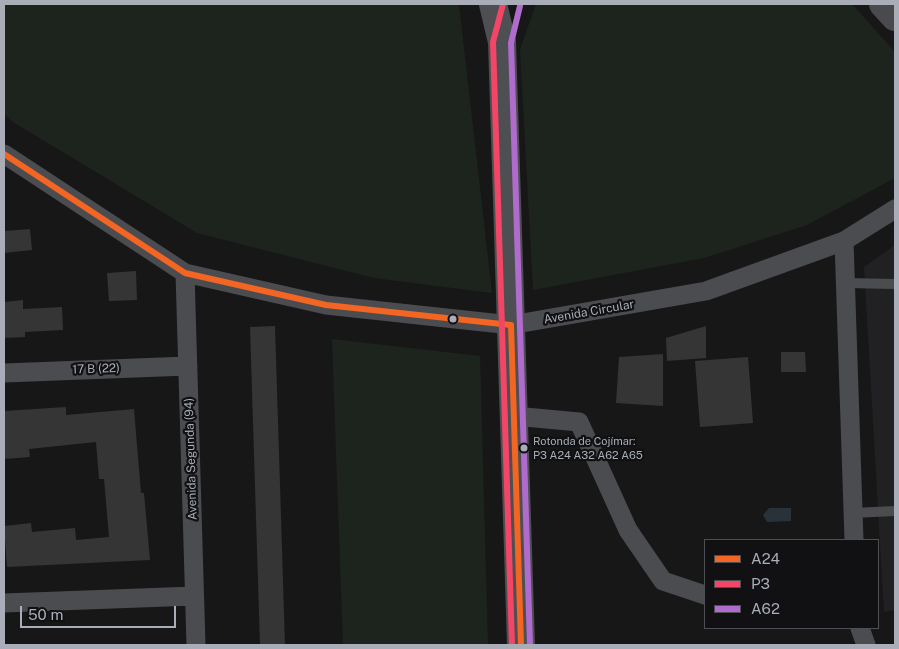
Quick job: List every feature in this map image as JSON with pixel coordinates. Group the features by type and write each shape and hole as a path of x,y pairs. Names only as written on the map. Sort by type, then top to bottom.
{"main road":[{"path":"493,4 502,42 521,645"},
{"path":"502,42 512,4"},
{"path":"883,4 895,17"}],"street":[{"name":"Avenida Circular","path":"4,154 185,273 326,305 512,325 706,291 844,241 895,209"},
{"path":"844,241 854,539"},
{"name":"Avenida Segunda (94)","path":"185,273 196,645"},
{"name":"17 B (22)","path":"4,373 188,366"},
{"path":"514,416 579,422 628,530 663,581 704,595"},
{"path":"4,603 194,596"},
{"path":"860,629 866,645"}],"lane":[{"path":"845,283 895,284"},
{"path":"852,513 895,511"}],"shaded area":[{"path":"4,4 459,4 492,293 374,278 197,233 13,122 4,114"},
{"path":"536,4 852,4 895,52 895,178 807,225 704,258 533,290 520,49"},
{"path":"895,245 895,610 884,612 864,267"},
{"path":"332,339 480,356 488,645 343,645"},
{"path":"769,508 791,508 791,521 767,522 763,515"}],"building":[{"path":"30,229 32,250 4,253 4,231"},
{"path":"136,271 137,300 109,301 107,273"},
{"path":"23,300 23,309 62,307 63,330 25,332 25,337 4,338 4,302"},
{"path":"275,326 285,645 260,645 250,327"},
{"path":"706,326 706,358 667,361 666,338"},
{"path":"781,352 805,352 806,372 781,372"},
{"path":"663,354 663,406 616,403 619,357"},
{"path":"748,357 753,423 700,427 695,361"},
{"path":"66,407 66,415 134,409 141,493 144,493 150,560 7,567 4,526 31,523 32,532 75,528 76,540 109,537 104,479 99,479 96,442 29,449 30,457 4,459 4,411"}],"transit line":[{"name":"P3","path":"503,4 493,42 512,645"},
{"name":"A62","path":"520,6 511,43 530,645"},
{"name":"A24","path":"4,154 185,273 326,305 511,325"},
{"name":"A24","path":"511,325 521,645"}],"place":[{"name":"Rotonda de Cojímar: P3 A24 A32 A62 A65","path":"524,448"}]}
